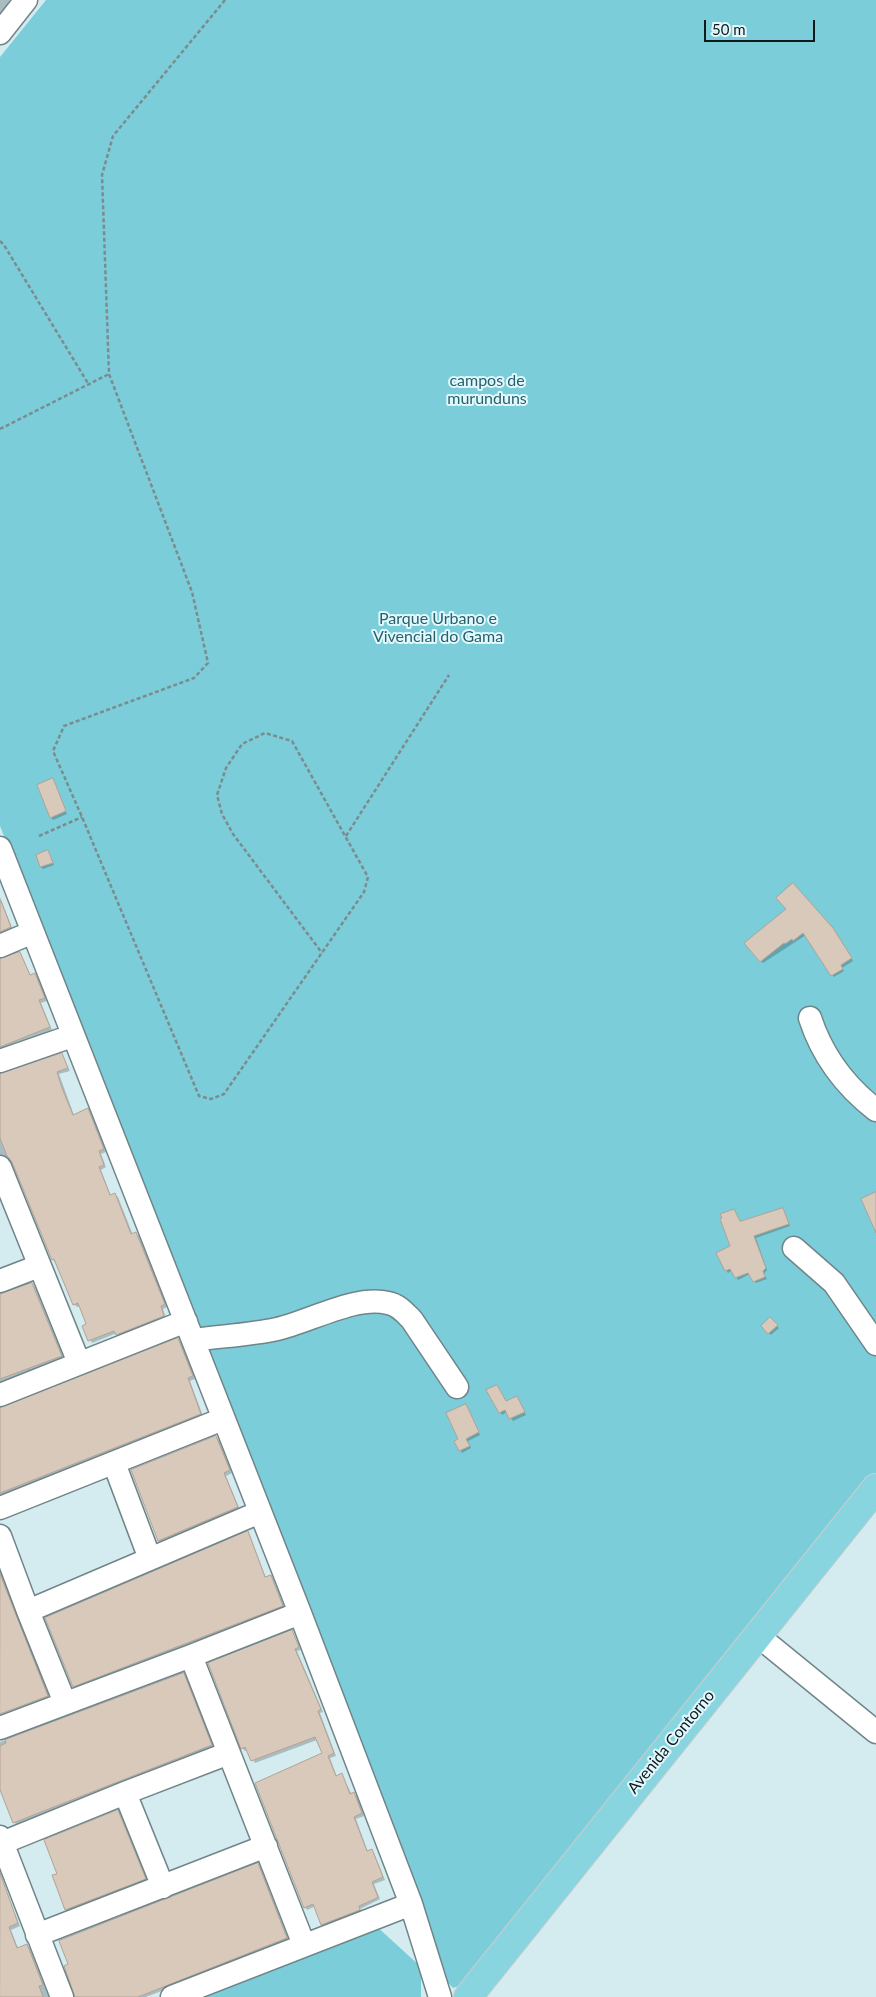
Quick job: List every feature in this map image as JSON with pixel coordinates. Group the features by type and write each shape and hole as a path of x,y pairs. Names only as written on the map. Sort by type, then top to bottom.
{"main road":[{"name":"Avenida Contorno","path":"468,1997 876,1488"}],"street":[{"path":"0,33 25,0"},
{"path":"0,848 72,1036 300,1613 411,1904 440,1997"},
{"path":"0,946 33,932"},
{"path":"810,1018 815,1034 830,1062 847,1085 876,1110"},
{"path":"0,1061 72,1036"},
{"path":"1,1173 79,1363"},
{"path":"794,1248 834,1283 876,1344"},
{"path":"0,1281 39,1266"},
{"path":"0,1395 79,1363 189,1330 274,1330 328,1311 377,1301 389,1303 404,1311 412,1320 456,1387"},
{"path":"0,1508 223,1419"},
{"path":"114,1463 150,1559"},
{"path":"28,1611 260,1512"},
{"path":"0,1536 65,1703"},
{"path":"0,1728 300,1613"},
{"path":"757,1635 876,1732"},
{"path":"192,1656 304,1945"},
{"path":"62,1997 1,1840 229,1753"},
{"path":"124,1793 163,1887"},
{"path":"37,1935 266,1846"},
{"path":"172,1997 411,1904"}],"path":[{"path":"225,0 113,136 102,175 110,374 192,592 208,662 194,678 64,726 53,751 199,1096 211,1099 224,1094 322,953 364,892 368,877 292,741 264,733 242,744 226,768 217,795 222,814 233,834 322,953"},
{"path":"0,241 89,384"},
{"path":"0,430 110,374"},
{"path":"346,836 449,675"},
{"path":"39,836 82,817"}],"green space":[{"name":"Parque Urbano e Vivencial do Gama","path":"46,0 876,0 876,1473 468,1983 453,1988 443,1977 414,1889 0,826 0,57"},
{"path":"374,1924 421,1967 421,1997 198,1997"}],"building":[{"path":"53,778 66,811 50,818 37,785"},
{"path":"48,850 53,863 40,867 36,855"},
{"path":"793,883 833,928 852,958 841,965 843,969 831,976 803,933 793,941 792,939 784,943 760,962 744,943 786,909 776,898"},
{"path":"0,902 11,927 0,932"},
{"path":"20,952 30,975 35,973 45,998 39,1000 50,1027 0,1047 0,959"},
{"path":"62,1053 68,1068 57,1072 73,1115 88,1108 104,1149 99,1151 104,1165 99,1167 110,1195 115,1193 131,1234 136,1232 165,1304 161,1306 164,1316 116,1335 114,1331 88,1341 82,1326 86,1324 78,1303 73,1305 0,1138 0,1074"},
{"path":"876,1192 876,1233 861,1199"},
{"path":"783,1208 789,1224 754,1236 766,1268 763,1271 765,1277 753,1282 748,1273 735,1278 730,1269 725,1271 716,1253 730,1246 720,1214 734,1209 740,1221"},
{"path":"32,1283 62,1356 0,1379 0,1294"},
{"path":"770,1317 778,1325 768,1334 761,1326"},
{"path":"178,1338 193,1376 188,1378 201,1414 0,1493 0,1408"},
{"path":"497,1385 506,1401 517,1396 525,1412 509,1419 505,1410 499,1413 486,1390"},
{"path":"466,1404 479,1432 466,1439 470,1446 459,1451 454,1441 458,1439 446,1413"},
{"path":"216,1436 230,1470 224,1473 238,1507 158,1541 131,1470"},
{"path":"248,1531 265,1577 271,1575 283,1606 73,1687 45,1618"},
{"path":"0,1574 48,1696 0,1714"},
{"path":"292,1630 299,1647 295,1649 321,1709 318,1711 334,1753 328,1756 336,1776 342,1773 350,1794 354,1792 362,1813 354,1817 367,1851 372,1849 383,1877 372,1882 378,1897 359,1906 360,1910 321,1925 313,1904 304,1908 255,1783 322,1753 315,1737 251,1761 245,1747 241,1749 208,1663"},
{"path":"184,1673 212,1745 13,1823 0,1790 0,1746 6,1743 5,1740"},
{"path":"118,1810 146,1879 65,1910 52,1875 57,1874 44,1840"},
{"path":"258,1863 287,1938 138,1997 75,1997 64,1966 68,1964 59,1941"},
{"path":"0,1873 18,1923 9,1927 17,1948 27,1944 43,1985 39,1986 43,1997 0,1997"}],"park label":[{"name":"campos de murunduns","path":"487,390"}]}
